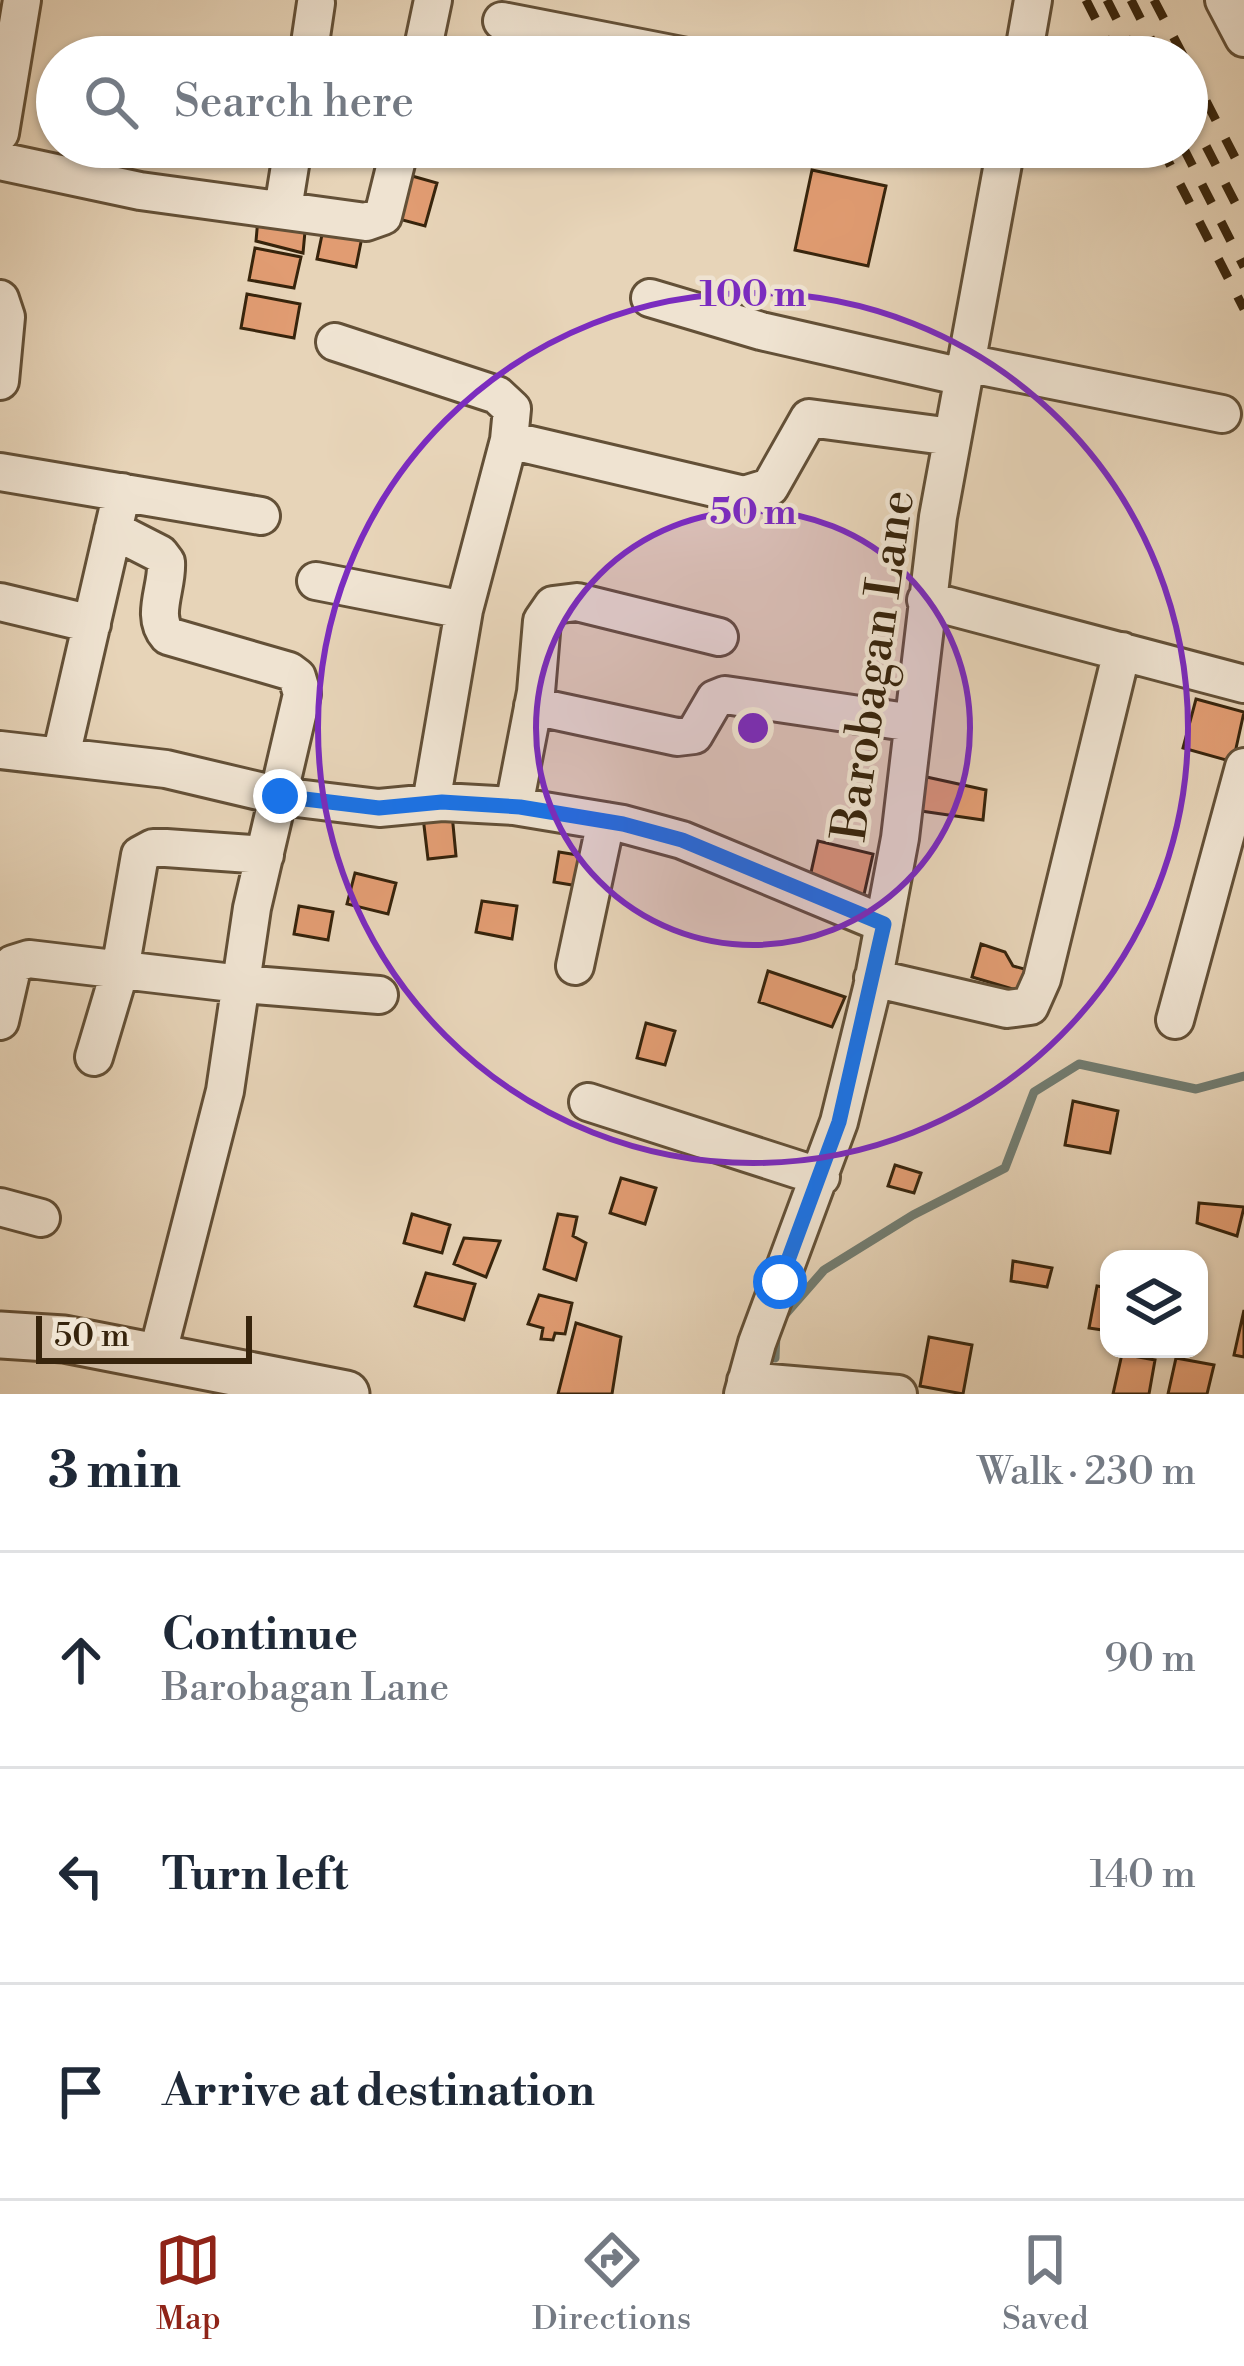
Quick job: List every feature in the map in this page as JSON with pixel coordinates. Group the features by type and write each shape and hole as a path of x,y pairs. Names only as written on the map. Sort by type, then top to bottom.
{"street":[{"path":"0,133 6,60 22,0"},
{"path":"425,36 433,0"},
{"path":"1027,36 1033,0"},
{"path":"1224,0 1244,38"},
{"path":"311,36 316,3"},
{"path":"502,21 579,36"},
{"path":"0,160 36,168"},
{"path":"37,168 140,190 376,220 388,203 396,168"},
{"path":"284,209 290,168"},
{"name":"Barobagan Lane","path":"745,1387 839,1122 873,978 900,838 926,600 1002,168"},
{"path":"0,298 6,317 0,381"},
{"path":"650,298 761,331 1222,414"},
{"path":"335,342 497,395 512,409 509,440 464,610 431,803"},
{"path":"509,440 744,495 770,487 809,418 952,437"},
{"path":"0,472 261,517"},
{"path":"61,756 122,492"},
{"path":"113,530 160,554 166,562 159,618 160,629 168,636 289,671 297,677 302,694 250,922 225,1091 157,1356"},
{"path":"316,581 464,610"},
{"path":"926,600 1244,684"},
{"path":"514,806 546,611 563,601 719,637"},
{"path":"0,602 92,624"},
{"path":"873,978 1007,1010 1030,1006 1042,979 1122,651"},
{"path":"533,706 677,737 694,735 715,699 724,695 913,723"},
{"path":"0,750 166,769 280,796 379,808 431,803 514,806 606,821 682,840 884,924"},
{"path":"1175,1020 1233,858 1244,767"},
{"path":"575,966 606,821"},
{"path":"94,1057 121,970 136,862 146,850 265,855"},
{"path":"0,1021 10,971 20,961 379,994"},
{"path":"587,1102 820,1177"},
{"path":"0,1207 40,1218"},
{"path":"0,1335 64,1339 346,1394"},
{"path":"745,1387 898,1394"}],"building":[{"path":"812,170 886,186 868,266 795,250"},
{"path":"405,174 437,183 425,226 395,218"},
{"path":"258,218 306,221 303,253 256,241"},
{"path":"323,230 362,237 356,267 317,259"},
{"path":"255,248 301,257 294,288 249,280"},
{"path":"247,294 300,304 294,338 241,328"},
{"path":"1196,699 1244,712 1233,762 1183,748"},
{"path":"922,776 986,790 983,820 914,810"},
{"path":"452,814 456,856 428,859 423,817"},
{"path":"818,841 873,854 863,899 808,886"},
{"path":"559,852 590,857 584,887 554,882"},
{"path":"355,873 396,883 388,914 347,904"},
{"path":"482,901 517,906 512,939 476,932"},
{"path":"299,906 333,912 328,940 294,934"},
{"path":"981,944 1005,952 1013,966 1028,970 1024,985 1016,990 972,977"},
{"path":"768,971 845,997 832,1027 759,1002"},
{"path":"646,1023 675,1031 665,1065 637,1058"},
{"path":"1073,1101 1118,1111 1110,1153 1065,1145"},
{"path":"895,1165 921,1173 914,1193 888,1186"},
{"path":"621,1178 656,1188 645,1224 610,1213"},
{"path":"1199,1203 1244,1207 1237,1236 1197,1223"},
{"path":"412,1214 450,1225 442,1253 404,1243"},
{"path":"558,1214 577,1217 573,1236 586,1243 576,1280 544,1269"},
{"path":"464,1238 500,1241 486,1277 454,1264"},
{"path":"1013,1261 1052,1268 1047,1287 1011,1281"},
{"path":"426,1273 475,1284 464,1320 415,1306"},
{"path":"1097,1286 1100,1286 1100,1330 1089,1328"},
{"path":"539,1295 572,1303 565,1334 555,1333 553,1340 541,1339 543,1328 528,1324"},
{"path":"1244,1310 1244,1357 1234,1355"},
{"path":"576,1323 621,1337 612,1394 558,1394"},
{"path":"929,1337 972,1345 963,1394 920,1386"},
{"path":"1121,1358 1155,1360 1149,1394 1113,1394"},
{"path":"1176,1358 1214,1365 1207,1394 1168,1394"}],"waterway":[{"path":"782,1318 824,1270 913,1215 1005,1168 1034,1092 1079,1064 1196,1089 1244,1076"},
{"path":"775,1358 776,1333"}],"railway":[{"path":"1086,0 1104,36"},
{"path":"1107,0 1125,36"},
{"path":"1131,0 1149,36"},
{"path":"1154,0 1173,36"},
{"path":"1208,105 1244,175"},
{"path":"1208,150 1244,220"},
{"path":"1172,168 1244,309"},
{"path":"1194,168 1244,267"}],"route":[{"path":"280,796 379,808 442,802 520,807 623,824 682,840 884,924 839,1122 780,1282"}]}
